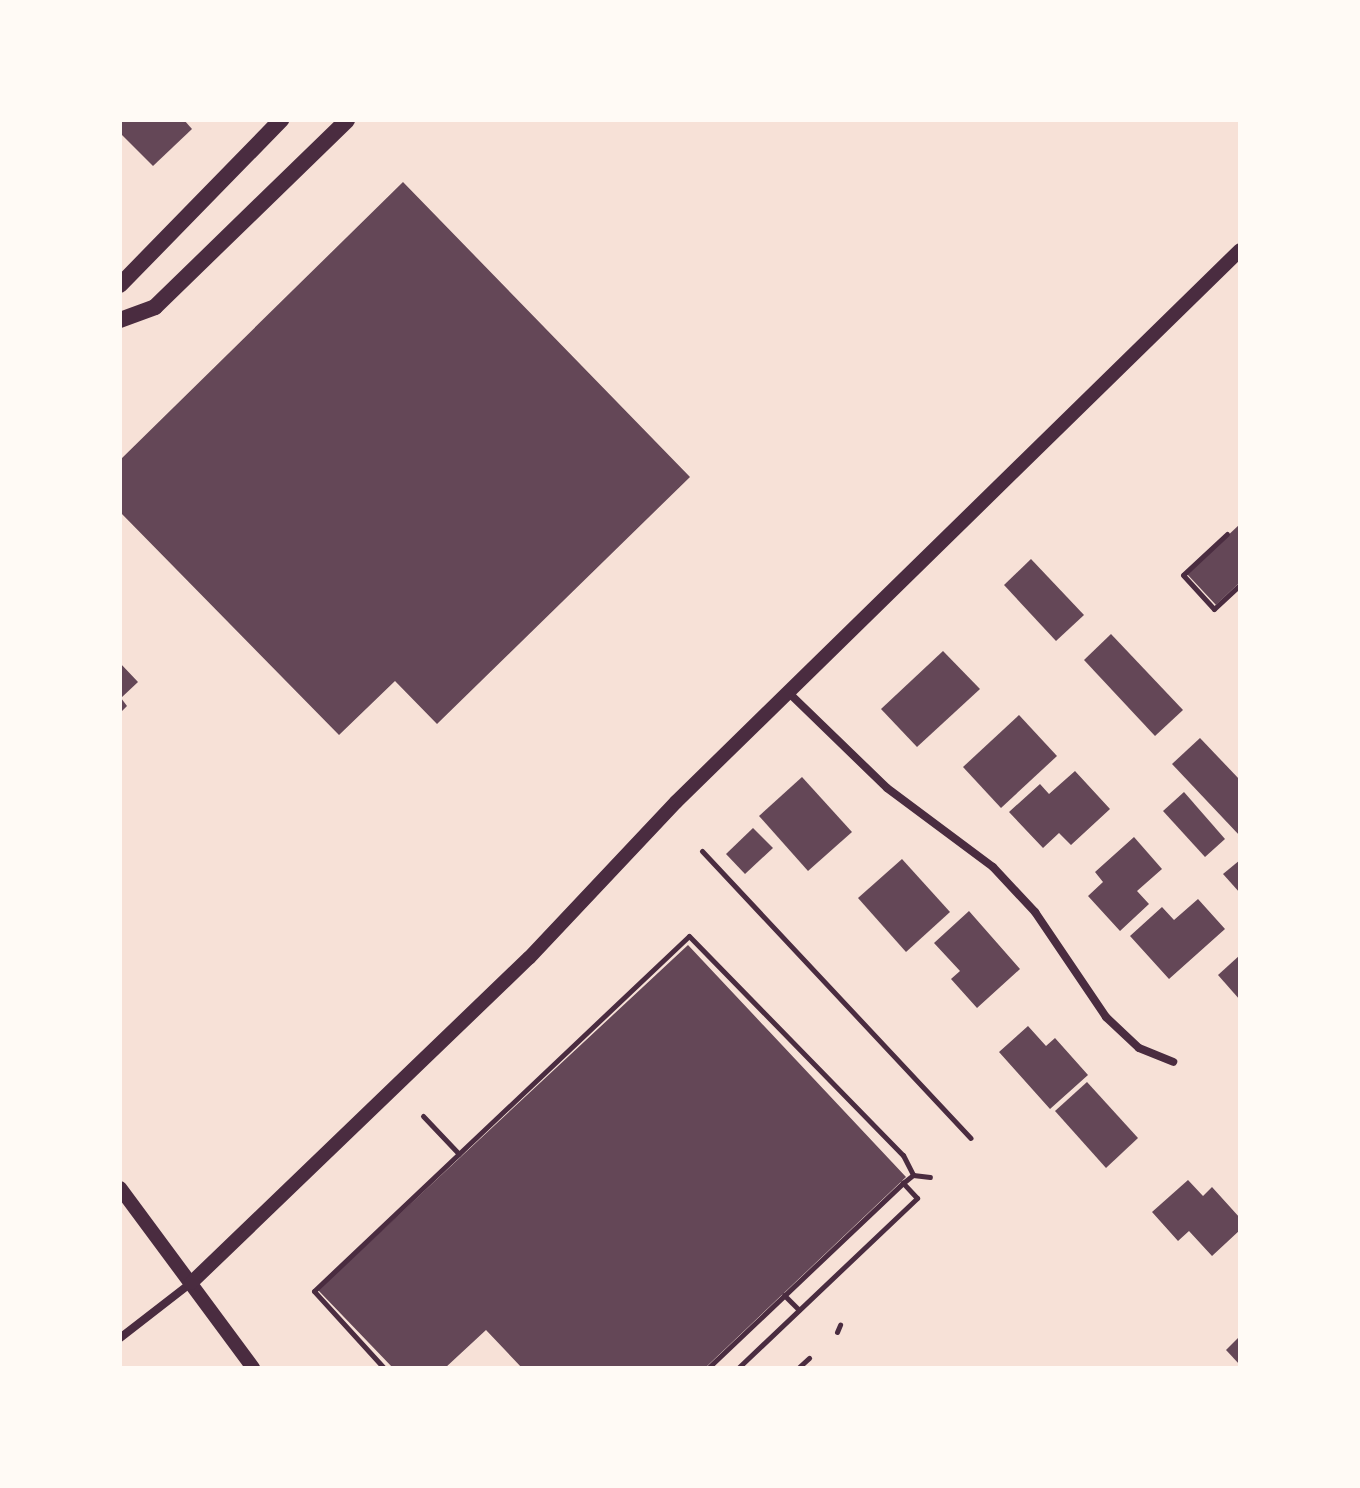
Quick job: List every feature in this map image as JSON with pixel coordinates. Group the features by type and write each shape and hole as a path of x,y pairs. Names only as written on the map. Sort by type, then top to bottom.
{"main road":[{"path":"120,285 281,120"},
{"path":"120,320 155,307 347,120"}],"street":[{"path":"120,1338 191,1283 519,969 789,693 1240,250"},
{"path":"789,693 887,788 993,867 1035,912 1106,1017 1139,1048 1173,1062"},
{"path":"120,1188 253,1368"}],"path":[{"path":"1227,534 1183,575 1214,609 1240,585"},
{"path":"702,851 971,1138"},
{"path":"384,1368 314,1291 689,936 903,1155 913,1175"},
{"path":"423,1116 459,1154"},
{"path":"708,1368 903,1183 913,1175 930,1177"},
{"path":"738,1368 917,1198 903,1183"},
{"path":"784,1295 799,1310"},
{"path":"798,1368 809,1358"}],"building":[{"path":"120,120 184,120 192,129 153,166 120,133"},
{"path":"403,182 690,477 437,724 395,681 339,735 120,512 120,460"},
{"path":"1240,524 1240,582 1216,605 1187,574"},
{"path":"1031,559 1084,615 1056,641 1004,585"},
{"path":"1111,634 1183,710 1155,736 1084,660"},
{"path":"943,651 980,689 917,747 881,709"},
{"path":"120,663 138,682 121,698 127,706 120,713"},
{"path":"1019,715 1057,756 1001,808 963,767"},
{"path":"1200,738 1240,780 1240,836 1172,764"},
{"path":"1075,771 1110,809 1071,845 1059,833 1043,848 1009,812 1040,784 1049,794"},
{"path":"802,777 852,832 808,871 759,816"},
{"path":"1184,792 1225,839 1205,857 1163,811"},
{"path":"753,828 773,848 745,874 726,854"},
{"path":"1134,837 1162,869 1137,891 1149,904 1120,931 1088,896 1103,882 1095,872"},
{"path":"902,859 950,912 906,952 858,898"},
{"path":"1240,860 1240,893 1223,874"},
{"path":"1198,899 1225,929 1169,979 1130,936 1162,907 1174,920"},
{"path":"969,911 1020,969 977,1008 951,979 960,971 934,943"},
{"path":"688,945 906,1177 705,1368 522,1368 486,1330 445,1368 393,1368 318,1290"},
{"path":"1240,955 1240,1000 1218,975"},
{"path":"1028,1026 1046,1046 1055,1038 1088,1075 1050,1109 999,1052"},
{"path":"1087,1082 1138,1138 1106,1168 1055,1111"},
{"path":"1188,1180 1203,1196 1212,1187 1240,1218 1240,1230 1212,1256 1189,1231 1178,1241 1152,1212"},
{"path":"1240,1336 1240,1365 1226,1350"}]}
